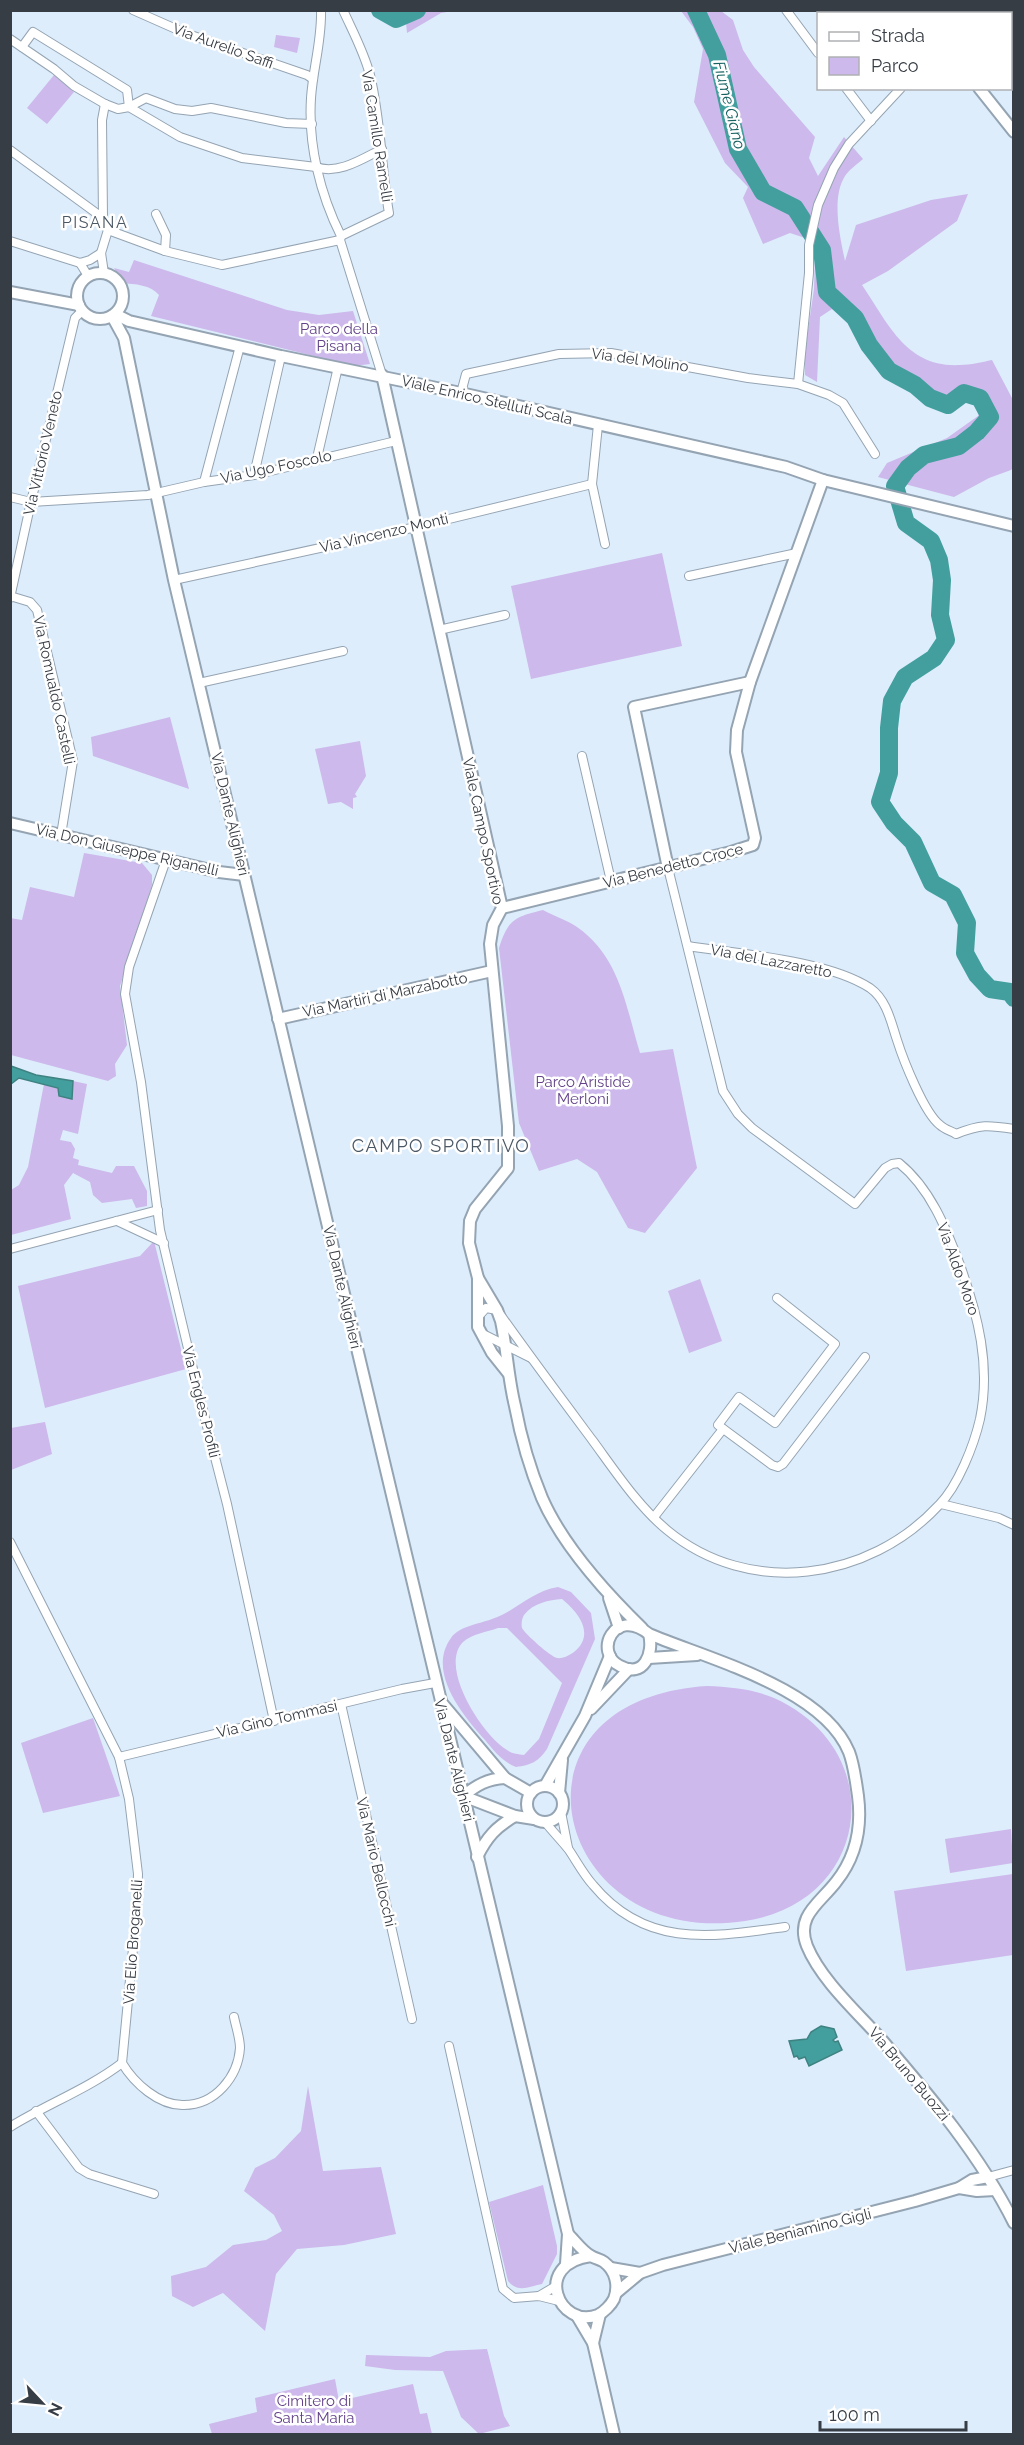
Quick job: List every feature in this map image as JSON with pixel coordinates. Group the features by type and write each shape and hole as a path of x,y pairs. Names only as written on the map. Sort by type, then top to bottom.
{"street":[{"name":"Via Aurelio Saffi","path":"133,10 184,33 313,79"},
{"path":"321,10 322,26 311,99 316,167 323,195 341,238 382,375"},
{"name":"Via Camillo Ramelli","path":"341,238 389,213 383,175 382,149 370,76 362,49 343,10"},
{"path":"786,10 817,50"},
{"path":"22,47 33,32 127,90 129,107"},
{"path":"10,39 54,69 74,86 118,109 129,107 146,98 176,109 192,111 211,108 286,123 312,124"},
{"path":"848,90 871,121"},
{"path":"798,384 809,273 809,245 818,205 849,144 899,90"},
{"path":"981,90 1014,132"},
{"path":"104,273 101,253 108,230 103,218 102,120 105,104"},
{"path":"129,107 180,137 242,158 316,167 326,171 351,164 382,149"},
{"path":"10,150 103,218"},
{"path":"156,214 166,235 165,251"},
{"path":"108,230 165,251 222,265 341,238"},
{"path":"10,241 80,263 101,253"},
{"path":"80,263 88,276"},
{"path":"10,292 55,302 79,304 92,318 111,316 122,304 123,292 118,282 104,273 88,276 79,286 79,304"},
{"name":"Via Vittorio Veneto","path":"11,597 31,502 79,304"},
{"path":"122,304 137,321 124,338"},
{"name":"Viale Enrico Stelluti Scala","path":"111,316 281,356 382,375 786,467 823,480 1014,526"},
{"name":"Via Dante Alighieri","path":"111,316 124,338 174,580 568,2234 566,2264 559,2272 556,2286"},
{"path":"204,482 240,346"},
{"name":"Via del Molino","path":"461,393 466,374 559,354 610,353 748,378 798,384 829,395 843,403 875,454"},
{"path":"254,475 281,356"},
{"path":"317,458 338,367"},
{"name":"Viale Campo Sportivo","path":"382,375 502,908 494,925 490,944 508,1126 508,1168 501,1179 478,1203 470,1221 469,1243 478,1278 478,1327 492,1353 508,1373"},
{"path":"598,425 592,484 605,544"},
{"name":"Via Ugo Foscolo","path":"10,498 31,502 142,496 204,482 254,475 317,458 396,441"},
{"name":"Via Benedetto Croce","path":"502,908 749,847 754,842 736,752 737,729 750,682 823,480"},
{"name":"Via Vincenzo Monti","path":"174,580 416,527 592,484"},
{"path":"689,576 796,554"},
{"name":"Via Romualdo Castelli","path":"11,597 30,602 37,610 73,761 61,835"},
{"path":"439,630 506,615"},
{"path":"199,683 343,651"},
{"path":"668,868 634,706 750,682"},
{"path":"582,756 611,882"},
{"name":"Via Don Giuseppe Riganelli","path":"10,823 219,872 244,875"},
{"name":"Via Engles Profili","path":"166,860 129,967 125,994 141,1082 164,1243 227,1504 274,1720"},
{"name":"Via Aldo Moro","path":"497,1310 615,1471 654,1517 667,1530 693,1547 724,1562 779,1572 810,1573 843,1566 877,1553 911,1532 940,1504 951,1490 965,1461 980,1420 985,1358 969,1289 937,1211 915,1176 899,1163 885,1168 855,1204 738,1114 723,1091 668,868"},
{"name":"Via del Lazzaretto","path":"688,946 782,960 843,975 872,990 889,1011 898,1042 922,1100 939,1125 956,1134 971,1128 990,1125 1014,1129"},
{"name":"Via Martiri di Marzabotto","path":"278,1019 492,971"},
{"path":"10,1249 158,1210"},
{"path":"117,1221 164,1243"},
{"name":"Viale Campo Sportivo","path":"478,1278 497,1310 505,1345 508,1373 530,1466 543,1501 565,1537 608,1595 646,1631"},
{"path":"777,1298 835,1344 775,1423 740,1397 718,1425 778,1467 783,1464 865,1357"},
{"path":"477,1319 486,1308 497,1310"},
{"path":"481,1333 505,1345"},
{"name":"Via Aldo Moro","path":"505,1345 532,1359"},
{"path":"654,1517 723,1428"},
{"path":"940,1504 990,1515 1014,1525"},
{"name":"Via Elio Broganelli","path":"10,1542 119,1757 129,1799 138,1874 122,2063"},
{"name":"Viale Campo Sportivo","path":"608,1595 619,1628"},
{"path":"545,1786 585,1716 610,1656 608,1642 611,1635 619,1628 629,1624 699,1655"},
{"path":"610,1656 619,1666 629,1669 641,1666 649,1658 652,1645 646,1631"},
{"path":"649,1658 699,1655"},
{"name":"Via Bruno Buozzi","path":"699,1655 779,1686 807,1704 830,1725 848,1750 855,1777 860,1814 858,1833 847,1865 828,1893 808,1913 803,1928 807,1945 827,1977 944,2114 988,2177 1014,2223"},
{"path":"585,1716 629,1669"},
{"name":"Via Gino Tommasi","path":"119,1757 435,1683"},
{"path":"439,1700 505,1778 531,1793"},
{"name":"Via Mario Bellocchi","path":"341,1704 361,1801 412,2019"},
{"path":"562,1756 559,1793 563,1802 561,1812 569,1850"},
{"path":"505,1778 477,1784 463,1796 515,1816 545,1822 569,1850 593,1885 620,1911 655,1929 697,1936 734,1935 785,1927"},
{"path":"534,1818 526,1803 535,1789 545,1786 559,1793"},
{"path":"545,1822 555,1819 561,1812"},
{"path":"477,1857 486,1837 498,1826 515,1816"},
{"path":"10,2127 122,2063 129,2074 145,2090 166,2102 184,2105 201,2102 217,2094 232,2077 238,2061 240,2045 234,2017"},
{"path":"449,2046 503,2289 514,2298 538,2296 559,2301"},
{"path":"36,2111 80,2168 88,2174 153,2194"},
{"path":"988,2177 1014,2170"},
{"name":"Viale Beniamino Gigli","path":"616,2293 640,2273 663,2265 959,2188 972,2180 988,2177"},
{"name":"Viale Beniamino Gigli","path":"959,2188 977,2191 995,2190"},
{"path":"538,2296 556,2286 559,2301 567,2311 577,2316 590,2317 600,2314 612,2304 616,2293 616,2280 611,2268 602,2260 591,2256 568,2234"},
{"path":"566,2264 575,2258 591,2256"},
{"name":"Viale Beniamino Gigli","path":"611,2268 640,2273"},
{"path":"593,2343 600,2314"},
{"path":"577,2316 593,2343 615,2434"}],"green space":[{"path":"405,10 453,11 441,13 407,33"},
{"path":"681,11 721,11 733,20 743,50 754,67 815,137 809,158 818,176 844,137 863,159 845,176 838,195 838,218 845,261 856,225 931,200 968,194 957,221 888,271 862,285 890,328 912,351 941,364 960,365 992,360 1013,400 1014,467 1011,470 989,478 954,497 878,477 887,463 947,438 978,416 988,396 964,401 940,411 888,361 868,336 832,309 820,317 817,382 805,375 805,351 814,289 815,253 805,238 790,233 763,244 743,198 748,187 725,163 694,102 703,49 693,27"},
{"path":"276,35 300,38 297,53 274,47"},
{"path":"54,75 74,92 47,124 27,108"},
{"name":"Parco della Pisana","path":"134,260 287,310 319,315 353,311 370,364 354,366 151,316 159,295 147,287 122,283 114,268 129,272"},
{"path":"662,553 682,646 531,679 511,586"},
{"path":"170,717 189,789 93,756 91,737"},
{"path":"360,741 366,776 355,794 357,797 353,798 353,809 341,802 328,804 315,749"},
{"path":"84,853 142,863 152,875 152,885 120,986 127,1045 115,1064 116,1076 108,1081 11,1055 10,918 22,920 30,887 74,897"},
{"name":"Parco Aristide Merloni","path":"543,910 577,927 603,953 619,984 640,1053 673,1049 697,1168 645,1233 628,1228 597,1172 577,1159 539,1171 519,1123 499,948 509,925 519,917"},
{"path":"73,1081 87,1084 78,1134 63,1130 60,1140 71,1142 75,1149 73,1158 79,1160 78,1165 112,1173 116,1166 134,1166 147,1191 147,1206 136,1208 132,1199 102,1203 93,1195 90,1182 73,1173 64,1185 71,1219 11,1235 11,1190 19,1185 28,1167 44,1084 59,1088 72,1099"},
{"path":"154,1241 186,1369 45,1408 18,1286 140,1256"},
{"path":"700,1279 722,1341 689,1353 668,1291"},
{"path":"45,1422 52,1454 11,1470 11,1428"},
{"path":"558,1587 571,1592 591,1613 595,1639 547,1749 534,1762 516,1767 495,1752 458,1707 445,1679 444,1651 451,1638 459,1631 501,1615 549,1589","holes":["562,1599 579,1617 584,1638 574,1652 557,1658 533,1640 522,1628 522,1623 524,1615 532,1608 547,1601","498,1628 507,1628 562,1683 539,1739 524,1755 509,1751 486,1731 467,1700 456,1667 457,1653 463,1642 475,1635"]},
{"path":"707,1686 758,1692 774,1698 811,1722 836,1752 849,1786 851,1822 841,1856 819,1885 787,1908 745,1921 679,1920 628,1898 592,1863 573,1820 573,1774 595,1733 639,1701"},
{"path":"93,1718 120,1796 43,1813 21,1743"},
{"path":"1011,1829 1013,1863 950,1873 945,1839"},
{"path":"1013,1874 1013,1955 906,1971 894,1891"},
{"path":"308,2086 323,2171 381,2167 396,2234 344,2245 297,2249 276,2274 265,2331 223,2293 193,2307 172,2296 171,2276 206,2267 233,2245 266,2240 282,2231 274,2215 244,2191 255,2168 275,2158 301,2131"},
{"path":"543,2185 557,2254 542,2284 519,2288 508,2281 489,2202"},
{"path":"487,2349 504,2416 510,2426 479,2434 461,2417 443,2371 395,2370 365,2366 366,2355 430,2357 446,2351"},
{"name":"Cimitero di Santa Maria","path":"335,2379 339,2401 413,2384 420,2414 427,2413 432,2434 212,2434 209,2424 257,2412 255,2398"}],"shaded area":[{"path":"11,1066 36,1075 73,1081 72,1099 59,1096 58,1088 19,1078 11,1084"},
{"path":"821,2026 834,2029 837,2037 833,2040 838,2041 842,2050 809,2066 805,2057 799,2059 797,2056 794,2057 789,2041 807,2039 811,2032"}],"waterway":[{"name":"Fiume Giano","path":"380,10 396,19 417,10"},
{"name":"Fiume Giano","path":"696,10 717,55 738,149 763,192 795,208 822,250 827,292 855,318 869,345 889,371 915,385 930,398 948,405 964,393 980,398 990,417 977,432 959,446 924,455 908,468 895,486 906,523 931,541 939,560 942,580 940,615 946,640 934,658 905,677 892,701 889,728 889,773 880,802 894,823 913,842 932,883 953,895 967,923 965,953 977,975 990,989 1010,992 1014,998"}],"district":[{"name":"PISANA","path":"95,222"},
{"name":"CAMPO SPORTIVO","path":"441,1146"}]}
